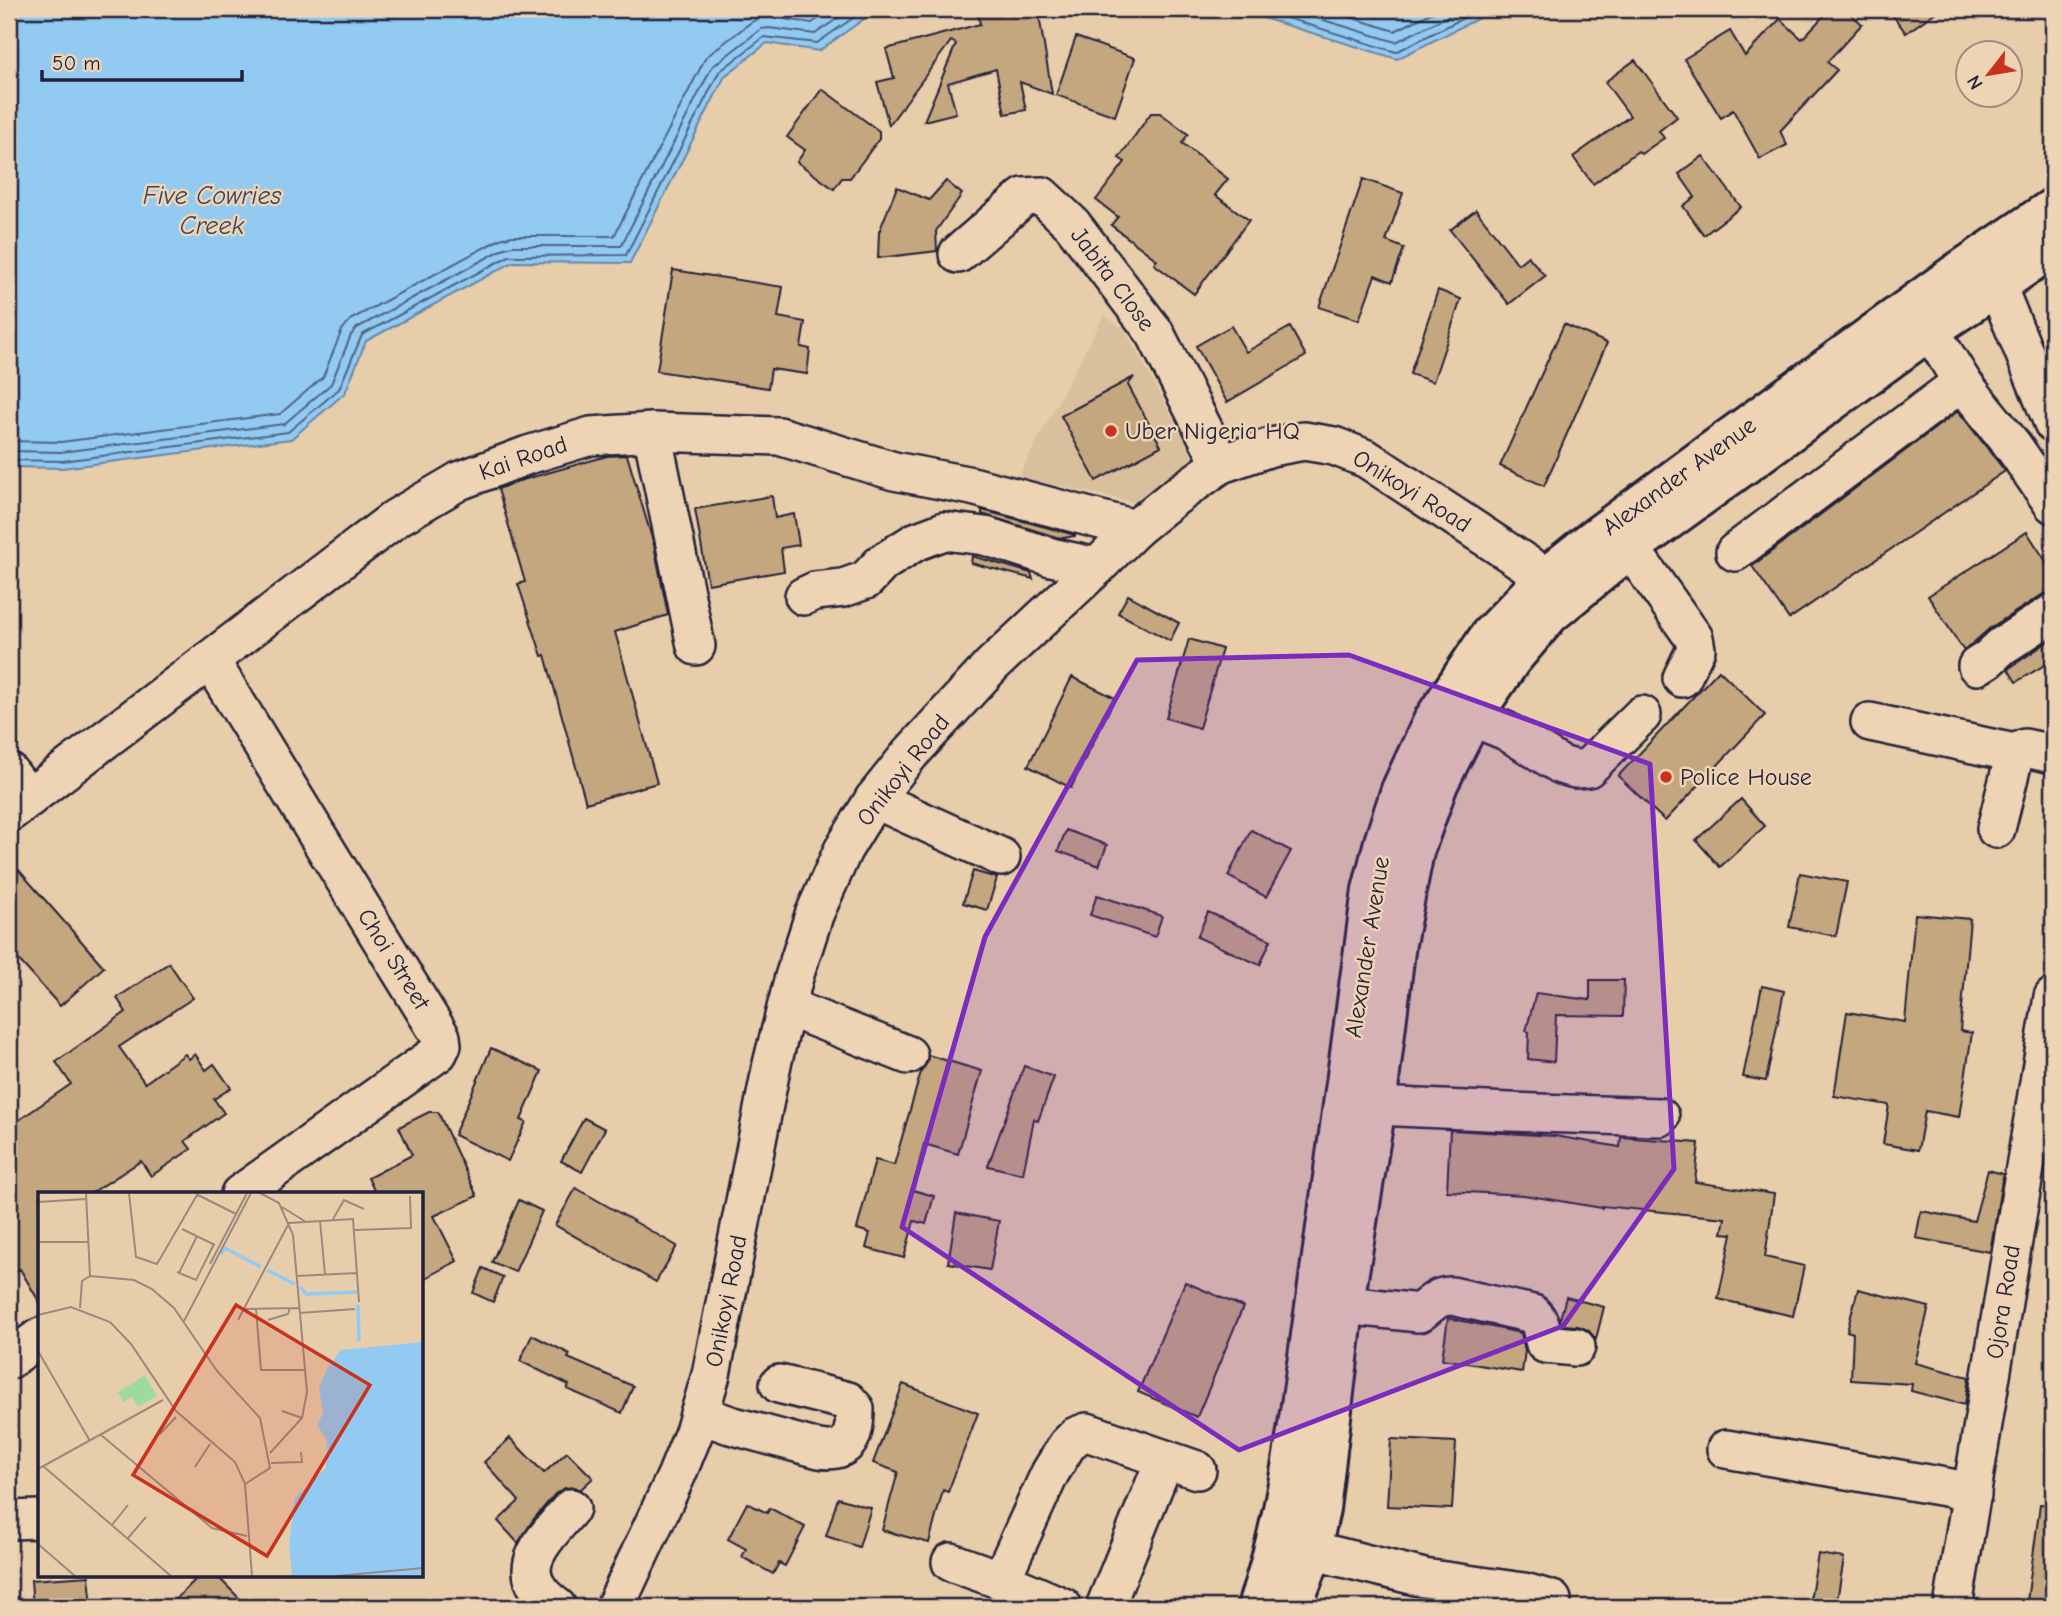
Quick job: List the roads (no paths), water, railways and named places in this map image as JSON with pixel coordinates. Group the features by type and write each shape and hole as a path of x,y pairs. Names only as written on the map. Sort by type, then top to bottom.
{"main road":[{"name":"Alexander Avenue","path":"1257,1607 1286,1502 1372,890 1401,790 1434,719 1490,635 1546,577 1603,532 1958,272 2053,208"},
{"name":"Alexander Avenue","path":"1292,1607 1307,1567 1322,1497 1345,1305 1376,1106 1396,943 1415,851 1438,785 1472,717 1511,660 1550,614 1630,548 1930,330 2053,247"}],"street":[{"name":"Jabita Close","path":"958,254 1024,197 1042,196 1072,224 1155,333 1221,464"},
{"path":"1997,286 2053,423"},
{"path":"1930,330 1962,382 2013,446 2053,504"},
{"path":"1735,552 1962,382"},
{"path":"652,432 696,646"},
{"name":"Kai Road","path":"15,794 210,660 396,519 459,481 528,454 591,436 652,432 779,436 894,471 972,486 1135,529"},
{"name":"Onikoyi Road","path":"615,1607 677,1474 711,1375 772,1064 794,976 814,915 842,850 874,799 910,754 992,665 1135,529 1221,464 1271,447 1304,441 1334,446 1367,459 1546,577"},
{"path":"804,596 866,580 882,562 915,542 944,531 985,536 1051,557 1097,567"},
{"path":"1630,548 1693,638 1696,649 1682,678"},
{"path":"1977,666 2053,613"},
{"name":"Choi Street","path":"210,660 441,1037 442,1045 438,1053 243,1192"},
{"path":"1472,717 1506,731 1561,765 1575,769 1588,768 1642,715"},
{"path":"1870,722 2015,753 2025,748 2053,754"},
{"path":"1996,828 2015,753"},
{"path":"874,799 1001,857"},
{"name":"Ojora Road","path":"1954,1607 2053,998"},
{"path":"787,1007 908,1055"},
{"path":"1376,1106 1660,1117"},
{"path":"1345,1305 1419,1313 1435,1299 1452,1296 1533,1314 1543,1328 1545,1344 1576,1347"},
{"path":"9,1360 38,1338"},
{"path":"699,1414 819,1449 834,1451 845,1446 852,1435 856,1409 848,1401 779,1384"},
{"path":"1001,1580 1050,1473 1067,1445 1076,1436 1087,1432 1181,1465 1105,1607"},
{"path":"1726,1450 1951,1488 1972,1495"},
{"path":"557,1607 546,1599 531,1575 534,1553 571,1508"},
{"path":"9,1520 38,1519"},
{"path":"1311,1550 1423,1578 1524,1591 1552,1600"},
{"path":"951,1562 1001,1580 1062,1607"}],"water":[{"name":"Five Cowries Creek","path":"9,9 878,9 819,51 767,43 725,76 630,263 513,262 366,341 345,393 291,439 62,468 9,467"},
{"path":"1234,9 1497,9 1397,59"}],"place":[{"name":"Uber Nigeria HQ","path":"1111,431"},
{"name":"Police House","path":"1666,777"}]}
